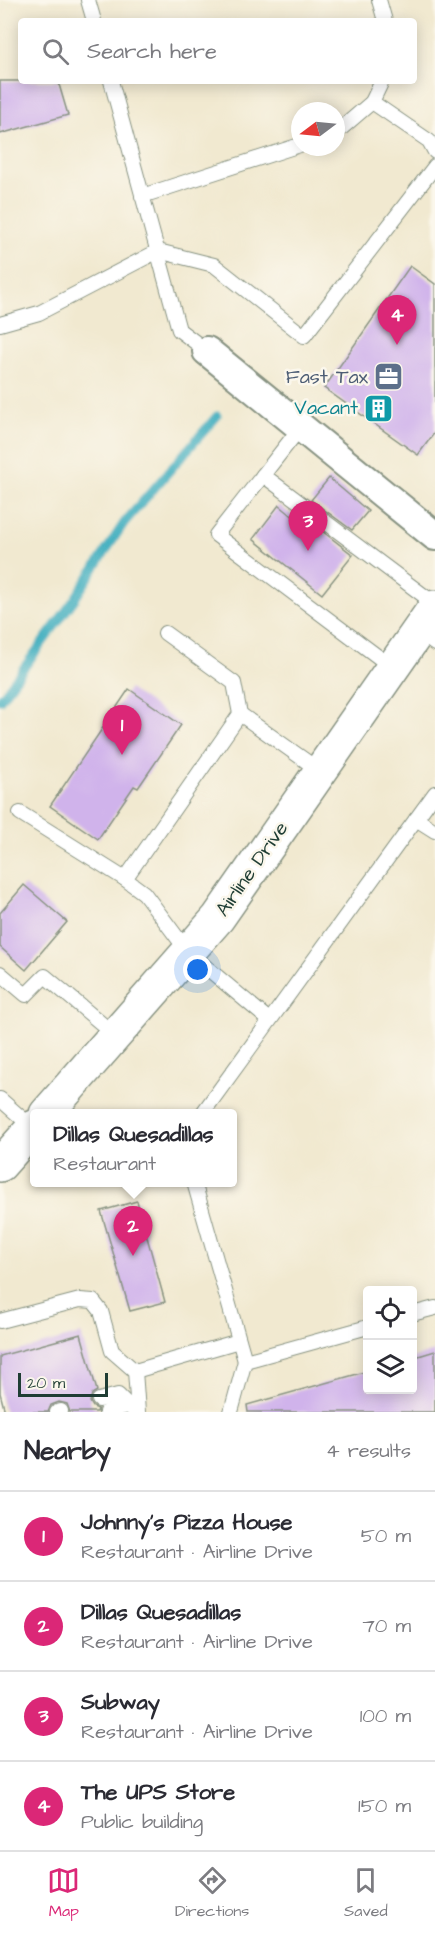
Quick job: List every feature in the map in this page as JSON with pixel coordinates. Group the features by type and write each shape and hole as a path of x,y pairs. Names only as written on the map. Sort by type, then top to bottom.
{"main road":[{"name":"Airline Drive","path":"50,1109 218,918 393,668 431,622"},
{"name":"Airline Drive","path":"0,1165 30,1132"}],"street":[{"path":"207,351 435,536"}],"lane":[{"path":"88,0 93,18"},
{"path":"379,0 384,18"},
{"path":"112,84 179,330 207,351"},
{"path":"345,126 372,102 381,84"},
{"path":"372,102 429,141 435,152"},
{"path":"142,196 291,148"},
{"path":"0,324 39,313 158,251 214,265 304,336 435,166"},
{"path":"300,428 216,535 393,668"},
{"path":"263,475 431,622"},
{"path":"165,633 234,683 240,714 320,771"},
{"path":"125,879 240,714"},
{"path":"205,1109 435,793"},
{"path":"20,813 144,893 188,952 270,1020"},
{"path":"416,819 435,831"},
{"path":"0,973 26,995 45,976 115,1035"},
{"path":"0,1099 30,1118"},
{"path":"195,1187 245,1361 231,1412"},
{"path":"0,1321 80,1300 93,1301 101,1311 112,1351 135,1371"},
{"path":"417,1313 435,1308"},
{"path":"245,1361 363,1328"},
{"path":"135,1371 239,1341"},
{"path":"103,1406 134,1410 135,1371"}],"building":[{"path":"0,81 18,81 18,84 59,84 68,115 0,134"},
{"path":"410,266 435,284 435,432 418,455 324,388"},
{"path":"329,478 368,511 352,530 311,500"},
{"path":"279,505 296,519 300,514 353,555 322,594 253,539"},
{"path":"129,689 181,725 138,788 134,786 98,839 50,806"},
{"path":"24,885 67,922 26,970 0,947 0,913"},
{"path":"137,1201 165,1302 130,1311 101,1211"},
{"path":"81,1334 97,1391 92,1394 90,1402 98,1409 97,1412 70,1412 67,1404 59,1402 51,1405 48,1412 5,1412 0,1393 0,1356"},
{"path":"435,1351 435,1412 248,1412 247,1405 363,1372 363,1394 417,1394 417,1356"}],"waterway":[{"path":"0,700 74,600 124,523 217,416"}],"place":[{"name":"The UPS Store","path":"397,345"},
{"name":"Fast Tax","path":"389,377"},
{"name":"Vacant","path":"379,408"},
{"name":"Subway","path":"308,551"},
{"name":"Johnny's Pizza House","path":"122,755"},
{"name":"Dillas Quesadillas","path":"133,1256"}]}
